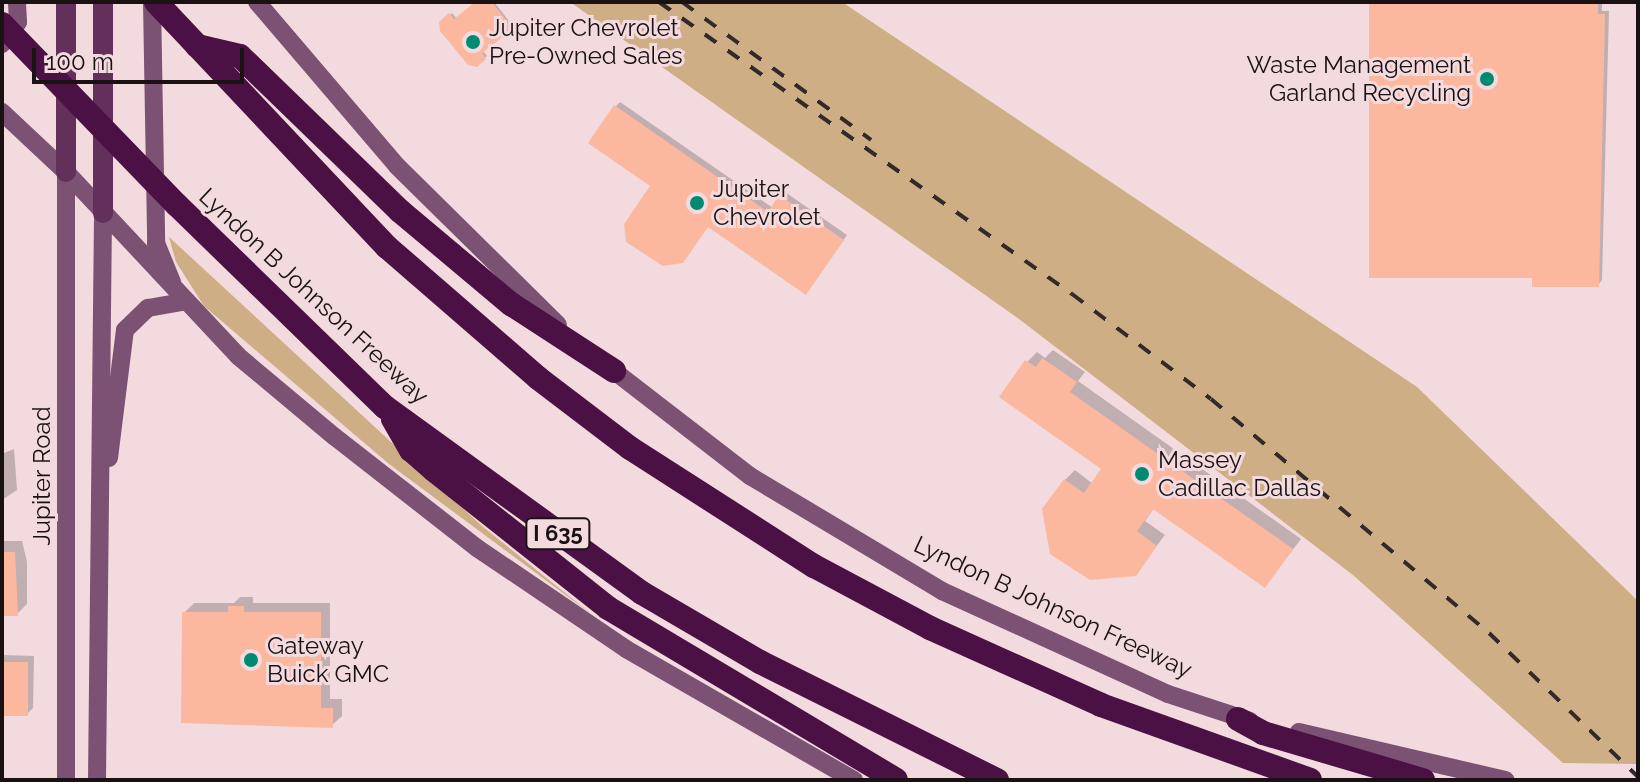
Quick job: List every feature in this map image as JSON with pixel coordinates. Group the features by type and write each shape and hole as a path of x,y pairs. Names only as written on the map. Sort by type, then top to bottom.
{"highway":[{"path":"157,4 271,129 409,267 538,378 643,456 814,566 930,628 1101,705 1310,780"},
{"name":"Lyndon B Johnson Freeway","path":"2,24 177,205 385,407 642,593 760,662 997,780"},
{"path":"197,46 240,56 400,211 511,304 614,371"},
{"path":"385,407 411,450 608,608 896,780"},
{"path":"1238,719 1263,733 1423,780"}],"main road":[{"path":"2,44 18,22 17,2"},
{"path":"66,2 66,172"},
{"path":"97,780 103,2"},
{"path":"157,4 156,243 183,302"},
{"name":"Lyndon B Johnson Freeway","path":"258,4 397,166 559,326 750,476 942,591 1168,694 1238,719 1505,780"},
{"path":"2,112 66,172 183,302 335,437 477,548 626,649 854,780"},
{"name":"Jupiter Road","path":"66,172 66,780"},
{"path":"98,495 108,461 125,330 148,308 183,302"}],"shaded area":[{"path":"570,2 842,2 1417,387 1638,601 1638,764 1563,763 1353,575 1019,319"},
{"path":"169,237 482,526 590,613 389,464 204,306 176,262"}],"building":[{"name":"Jupiter Chevrolet Pre-Owned Sales","path":"475,2 492,2 513,29 482,53 486,59 477,67 468,65 440,31 439,22 449,13 454,19"},
{"name":"Waste Management Garland Recycling","path":"1369,2 1598,2 1598,14 1605,14 1599,287 1532,287 1532,278 1369,278"},
{"name":"Jupiter Chevrolet","path":"614,105 768,212 779,195 844,240 806,295 708,227 683,263 663,266 626,242 624,224 650,186 588,143"},
{"name":"Massey Cadillac Dallas","path":"1042,358 1077,382 1070,392 1293,549 1265,588 1153,509 1137,531 1157,546 1136,576 1090,580 1050,554 1042,509 1064,479 1084,493 1101,469 999,397 1025,360 1036,367"},
{"path":"2,552 15,552 18,616 2,616"},
{"name":"Gateway Buick GMC","path":"228,606 244,606 244,612 321,612 321,708 333,708 333,728 181,723 182,612 228,612"},
{"path":"2,662 28,662 28,716 2,716"}],"railway":[{"path":"659,2 1072,294 1211,399 1489,633 1638,777"},
{"path":"682,2 871,140"}],"place":[{"name":"Jupiter Chevrolet Pre-Owned Sales","path":"473,42"},
{"name":"Waste Management Garland Recycling","path":"1487,79"},
{"name":"Jupiter Chevrolet","path":"697,203"},
{"name":"Massey Cadillac Dallas","path":"1142,474"},
{"name":"Gateway Buick GMC","path":"251,660"}]}
